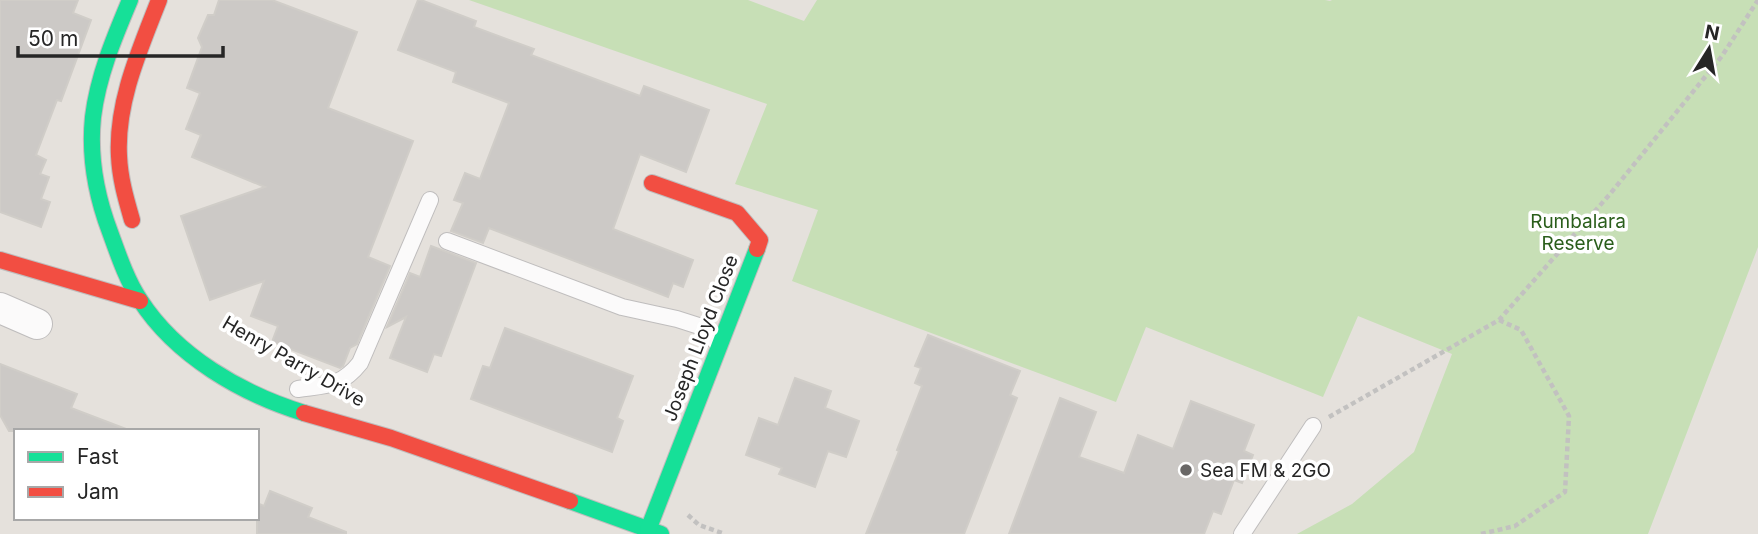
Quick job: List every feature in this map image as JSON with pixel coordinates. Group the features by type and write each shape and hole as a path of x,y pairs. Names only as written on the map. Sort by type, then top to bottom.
{"main road":[{"name":"Henry Parry Drive","path":"130,0 98,92 92,131 93,171 116,249 140,301 164,330 202,362 238,386 273,403 389,438 655,532"},
{"path":"137,234 121,178 119,141 124,102 137,57 159,0"},
{"name":"Joseph Lloyd Close","path":"652,183 737,214 761,240 660,500 655,532"},
{"path":"0,260 140,301"},
{"name":"Henry Parry Drive","path":"281,381 389,438"}],"street":[{"path":"0,308 37,324"}],"lane":[{"path":"298,389 339,382 351,374 360,363 429,200"},
{"path":"447,241 622,307 702,327 719,348"},
{"path":"1242,534 1313,426"}],"path":[{"path":"1313,426 1499,320 1610,194 1723,56 1758,0"},
{"path":"1480,534 1515,526 1565,492 1569,416 1521,330 1499,320"},
{"path":"660,500 685,511 699,525 725,534"}],"green space":[{"name":"Rumbalara Reserve","path":"469,0 748,0 804,21 817,0 1758,0 1758,247 1648,534 1297,534 1352,504 1414,452 1452,354 1358,316 1323,397 1146,327 1116,402 792,281 818,210 735,184 767,104"}],"building":[{"path":"0,0 78,0 73,13 91,20 61,101 57,100 36,155 46,160 40,174 49,177 41,199 50,202 41,227 0,212"},
{"path":"219,0 272,0 357,32 328,108 413,141 368,257 390,266 357,344 350,348 340,368 272,342 278,326 251,316 264,281 210,300 181,216 265,187 192,157 201,135 186,129 200,93 187,88 202,47 198,38 208,15 214,15"},
{"path":"418,0 476,21 474,27 534,49 531,55 640,96 644,86 709,110 686,172 640,154 613,229 693,260 683,287 673,283 668,297 489,228 483,243 451,231 463,203 454,200 465,173 480,179 509,103 453,82 456,72 398,50"},
{"path":"431,246 476,263 441,356 434,354 427,372 390,358 406,317 387,327 410,273 420,277"},
{"path":"505,328 633,376 617,418 623,421 612,452 471,399 483,366 490,368"},
{"path":"928,335 1020,371 1010,395 1017,398 964,534 866,534 922,386 915,383 921,368 915,366"},
{"path":"0,364 77,394 71,408 126,429 9,431 0,415"},
{"path":"795,378 831,391 825,408 859,421 846,457 828,451 815,487 779,474 782,468 746,455 759,418 778,425"},
{"name":"Sea FM & 2GO","path":"1060,398 1096,412 1079,457 1124,473 1138,435 1173,449 1191,401 1254,425 1244,451 1253,455 1242,483 1234,480 1221,514 1213,511 1204,534 1009,534"},
{"path":"270,491 312,508 308,517 346,534 257,534 259,504 264,506"}],"traffic: fast":[{"path":"130,0 103,72 95,102 92,132 97,190 123,267 135,293 155,320 191,355 234,384 304,413"},
{"path":"648,530 757,249"},
{"path":"570,501 661,534"}],"traffic: jam":[{"path":"132,220 120,164 121,116 131,76 159,0"},
{"path":"652,183 737,213 760,240 757,249"},
{"path":"0,260 140,301"},
{"path":"304,413 391,438 570,501"}],"place":[{"name":"Sea FM & 2GO","path":"1186,470"}]}
